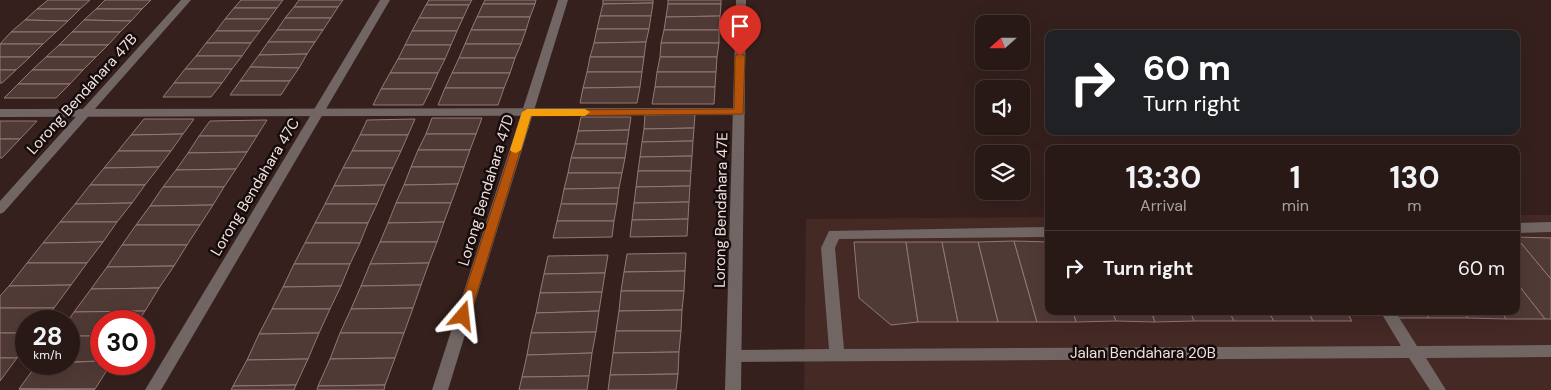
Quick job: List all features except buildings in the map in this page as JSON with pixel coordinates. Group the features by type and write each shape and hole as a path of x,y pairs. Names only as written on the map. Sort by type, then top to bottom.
{"street":[{"name":"Lorong Bendahara 47B","path":"0,209 186,0"},
{"name":"Lorong Bendahara 47C","path":"154,390 384,0"},
{"name":"Lorong Bendahara 47D","path":"440,390 563,0"},
{"name":"Lorong Bendahara 47E","path":"733,390 741,0"},
{"path":"0,113 739,112"},
{"path":"1520,228 1551,227"},
{"path":"837,356 828,248 834,234 1045,232"},
{"path":"1390,315 1438,390"},
{"name":"Jalan Bendahara 20B","path":"734,356 1551,351"}],"shaded area":[{"path":"1520,215 1551,215 1551,390 804,390 806,219 1045,217 1045,315 1520,315"}],"slow traffic":[{"path":"516,150 527,112 585,112"}],"route":[{"path":"463,316 527,112 739,112 740,56"}]}
